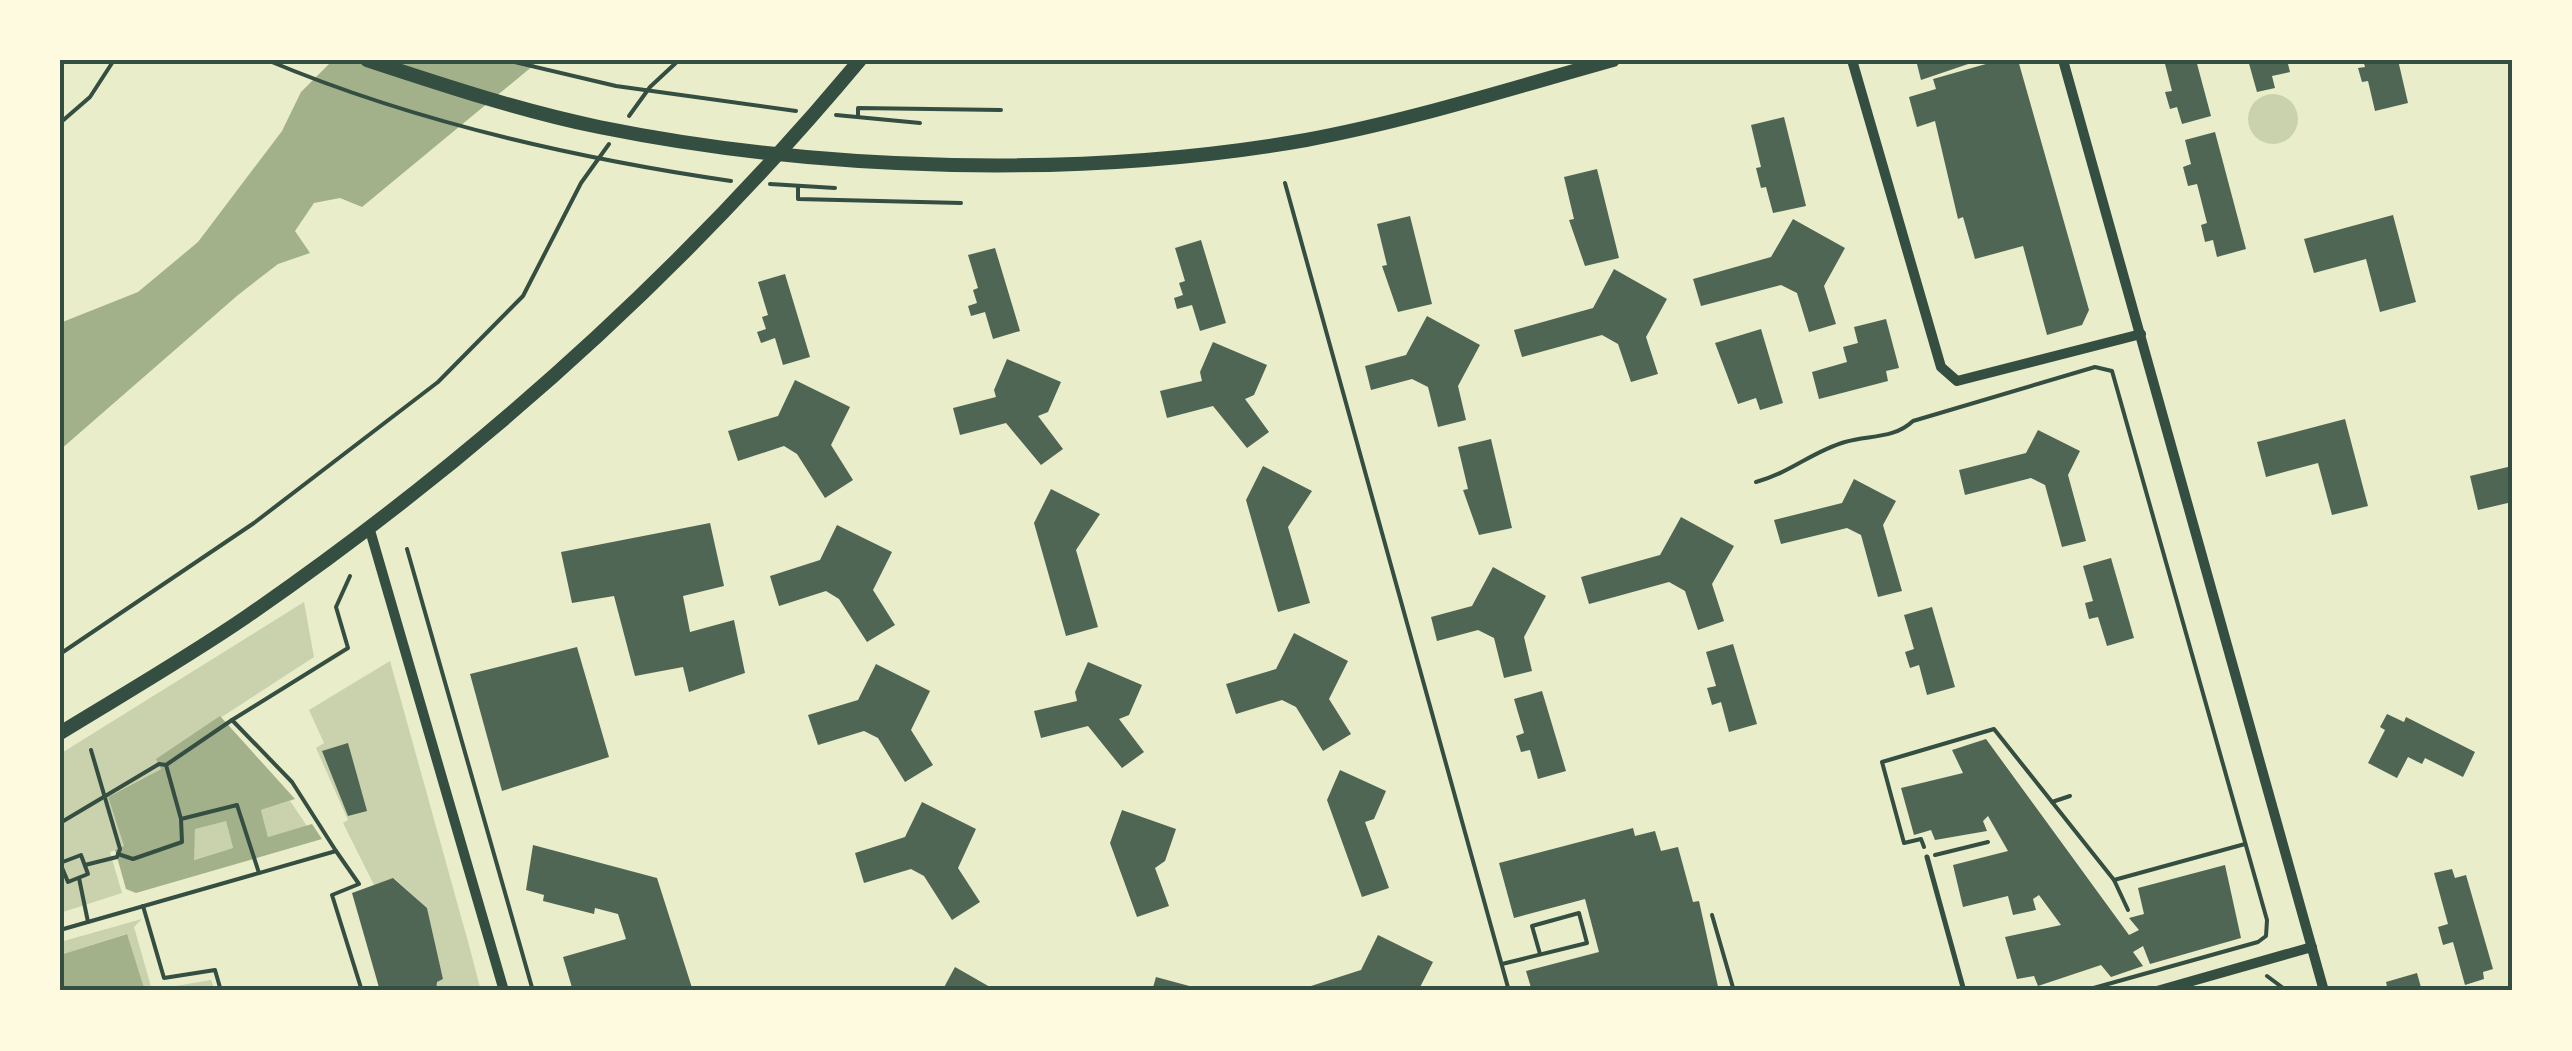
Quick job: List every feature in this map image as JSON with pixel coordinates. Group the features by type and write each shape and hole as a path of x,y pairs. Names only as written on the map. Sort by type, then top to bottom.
{"street":[{"path":"367,60 599,127 812,156 1010,167 1204,154 1308,140 1613,60"},
{"path":"60,733 244,618 369,528 632,309 860,60"},
{"path":"1852,60 1941,367 1957,381 2141,334"},
{"path":"2063,60 2324,991"},
{"path":"369,528 504,991"},
{"path":"2157,991 2312,946"}],"lane":[{"path":"1927,857 1964,991"}],"path":[{"path":"60,64 68,60"},
{"path":"60,122 90,97 114,60"},
{"path":"268,60 397,106 504,136 613,162 747,182"},
{"path":"506,60 673,96 804,112"},
{"path":"627,119 650,87 679,60"},
{"path":"858,118 858,108 1001,110"},
{"path":"822,114 920,123"},
{"path":"60,654 254,522 438,382 523,296 581,183 615,135"},
{"path":"764,184 835,188"},
{"path":"1285,184 1509,991"},
{"path":"798,186 798,199 961,202"},
{"path":"1756,482 1797,469 1844,442 1902,431 1913,421 2095,366 2112,372 2267,920 2266,936 2258,942 2082,991"},
{"path":"407,550 533,991"},
{"path":"60,823 159,764 166,765 348,648 336,607 350,576"},
{"path":"232,720 292,782 359,884 332,894 362,991"},
{"path":"1988,842 1927,857 1921,838 1904,843 1882,762 1994,730 2114,880 2128,910"},
{"path":"90,750 118,854"},
{"path":"85,865 118,854 133,859 182,842 181,820 166,765"},
{"path":"2052,802 2070,796"},
{"path":"181,820 237,805 259,873"},
{"path":"2114,880 2244,844"},
{"path":"60,930 336,850"},
{"path":"81,855 85,865 88,874 68,882 60,863 81,855"},
{"path":"79,878 88,922"},
{"path":"143,906 164,978 215,970 221,991"},
{"path":"1502,964 1587,943 1578,913 1532,926 1540,954"},
{"path":"1712,915 1734,991"},
{"path":"2255,976 2277,980 2287,991"}],"shaded area":[{"path":"333,60 540,60 362,207 340,198 314,203 295,231 310,253 278,264 238,295 60,450 60,323 138,292 198,242 282,131 301,92"},
{"path":"2273,94 2290,102 2298,119 2290,136 2273,144 2256,136 2248,119 2256,102"},
{"path":"304,602 314,657 157,759 161,769 108,797 125,847 110,852 122,893 60,913 60,754"},
{"path":"390,661 481,991 436,991 437,982 443,979 427,908 394,878 374,885 343,823 348,820 316,748 324,743 309,710"},
{"path":"220,716 295,799 261,810 268,837 312,824 322,839 136,893 126,889 115,850 124,846 108,797 161,769 156,759","holes":["226,821 233,848 194,860 195,829"]},
{"path":"290,801 307,826 268,837 261,810"},
{"path":"226,820 233,848 193,860 195,828"},
{"path":"142,919 134,927 152,990 211,980 215,991 145,991 126,934 60,955 60,942"},
{"path":"127,934 145,991 60,991 60,955"}],"building":[{"path":"1916,60 1977,60 1977,61 1921,80"},
{"path":"2000,60 2018,60 2089,310 2082,325 2047,335 2023,246 1975,259 1963,217 1958,219 1935,121 1917,127 1909,97 1936,89 1933,79"},
{"path":"2164,60 2196,60 2211,116 2182,124 2177,107 2170,109 2165,92 2172,91"},
{"path":"2248,60 2287,60 2290,72 2272,76 2275,88 2257,92"},
{"path":"2363,60 2398,60 2408,103 2375,111 2368,81 2362,82 2358,68 2365,67"},
{"path":"1784,117 1806,206 1773,213 1756,168 1761,167 1751,125"},
{"path":"2215,132 2246,249 2217,257 2213,240 2205,242 2201,225 2207,223 2197,184 2188,186 2183,167 2191,164 2185,140"},
{"path":"1597,169 1619,258 1585,266 1569,220 1574,219 1564,177"},
{"path":"2393,215 2416,302 2380,312 2366,259 2314,273 2304,239"},
{"path":"1410,216 1432,304 1398,312 1382,266 1387,265 1377,224"},
{"path":"1793,219 1845,248 1824,286 1836,324 1809,332 1797,293 1781,285 1701,306 1693,279 1771,257"},
{"path":"1201,240 1226,323 1200,331 1192,305 1177,309 1174,298 1183,295 1179,283 1185,281 1175,248"},
{"path":"995,248 1020,331 993,339 985,312 971,316 968,306 977,303 973,290 978,288 968,255"},
{"path":"1614,269 1667,299 1646,337 1658,374 1631,382 1618,344 1602,335 1522,357 1514,330 1593,308"},
{"path":"785,274 810,357 783,365 775,338 761,343 757,332 766,329 762,317 768,315 758,282"},
{"path":"1427,316 1480,345 1458,386 1466,420 1438,427 1428,387 1412,379 1371,390 1365,366 1406,355"},
{"path":"1886,319 1899,368 1886,371 1888,381 1819,399 1812,372 1847,362 1843,347 1858,343 1854,327"},
{"path":"1761,329 1783,403 1760,410 1756,398 1738,404 1715,343"},
{"path":"1213,342 1267,365 1254,395 1245,399 1269,432 1247,448 1213,406 1167,418 1160,391 1202,381 1200,372"},
{"path":"1007,359 1061,382 1048,412 1038,416 1063,449 1041,465 1006,423 960,435 953,408 996,397 994,390"},
{"path":"795,380 850,407 831,445 853,480 825,498 797,454 784,446 738,461 728,431 778,416"},
{"path":"2345,419 2368,506 2332,515 2318,463 2266,477 2257,442"},
{"path":"2038,430 2080,451 2068,475 2086,541 2062,547 2045,485 2031,478 1965,495 1959,470 2026,453"},
{"path":"1491,439 1512,528 1479,535 1463,490 1468,489 1458,447"},
{"path":"1263,466 1312,491 1288,527 1310,603 1278,612 1246,500"},
{"path":"2512,466 2512,502 2478,510 2470,476"},
{"path":"1854,479 1896,501 1883,525 1902,591 1878,597 1861,535 1847,528 1781,544 1774,520 1842,503"},
{"path":"1051,489 1100,514 1076,550 1098,627 1066,636 1034,523"},
{"path":"1681,517 1734,546 1712,584 1724,621 1698,630 1685,591 1669,582 1589,604 1581,577 1660,555"},
{"path":"710,523 724,586 683,596 690,632 734,620 745,673 689,692 683,667 635,676 614,596 572,603 561,552"},
{"path":"837,525 892,552 873,590 895,625 867,642 839,599 826,591 779,606 770,576 820,560"},
{"path":"2111,558 2134,638 2107,646 2098,617 2089,619 2085,603 2093,601 2083,566"},
{"path":"1493,567 1546,596 1524,637 1532,671 1504,678 1494,638 1478,630 1437,641 1431,617 1472,606"},
{"path":"1932,607 1955,687 1927,695 1919,665 1910,668 1905,652 1914,649 1904,615"},
{"path":"1294,633 1348,661 1329,699 1351,734 1323,751 1296,707 1282,700 1236,714 1226,684 1276,669"},
{"path":"1733,644 1757,724 1729,732 1721,702 1712,705 1707,688 1716,686 1706,652"},
{"path":"577,647 609,757 502,791 470,674"},
{"path":"1088,662 1142,685 1129,715 1119,719 1144,752 1122,768 1088,726 1041,738 1034,711 1077,701 1075,692"},
{"path":"876,664 930,691 911,730 933,765 905,782 878,738 864,731 818,745 808,715 858,700"},
{"path":"1542,691 1566,771 1538,779 1530,750 1521,752 1516,736 1524,733 1514,699"},
{"path":"2387,714 2404,722 2406,717 2475,752 2463,777 2425,758 2422,764 2408,757 2397,778 2368,763 2385,730 2380,727"},
{"path":"1986,739 2129,935 2139,930 2129,918 2144,914 2138,888 2225,865 2241,938 2150,964 2143,946 2133,952 2143,966 2111,977 2101,965 2038,986 2034,976 2017,979 2005,937 2061,925 2039,895 2033,899 2036,910 2013,915 2008,896 1963,907 1953,865 2008,851 1988,816 1983,821 1987,831 1935,840 1931,830 1914,835 1901,788 1963,773 1952,750"},
{"path":"348,743 367,811 348,816 322,751"},
{"path":"1340,770 1386,791 1374,819 1365,822 1389,888 1362,897 1327,800"},
{"path":"922,802 976,829 958,868 980,902 952,920 924,876 911,869 864,883 855,853 905,837"},
{"path":"1122,810 1176,829 1165,861 1155,868 1169,906 1137,917 1110,843"},
{"path":"1633,828 1635,836 1655,831 1661,851 1678,847 1693,902 1699,901 1719,991 1532,991 1526,971 1599,952 1585,899 1514,918 1499,863"},
{"path":"533,845 657,878 693,991 573,991 563,957 626,939 618,914 595,908 594,914 543,901 544,895 526,890"},
{"path":"2452,869 2455,878 2466,875 2493,969 2483,972 2484,979 2465,985 2453,942 2443,945 2438,927 2448,924 2434,873"},
{"path":"393,878 427,908 443,979 437,982 436,991 380,991 352,893"},
{"path":"1378,935 1433,962 1418,991 1313,991 1311,986 1361,970"},
{"path":"955,967 997,991 942,991"},
{"path":"2417,973 2422,991 2388,991 2386,982"},
{"path":"1156,977 1204,990 1204,991 1152,991"}]}
